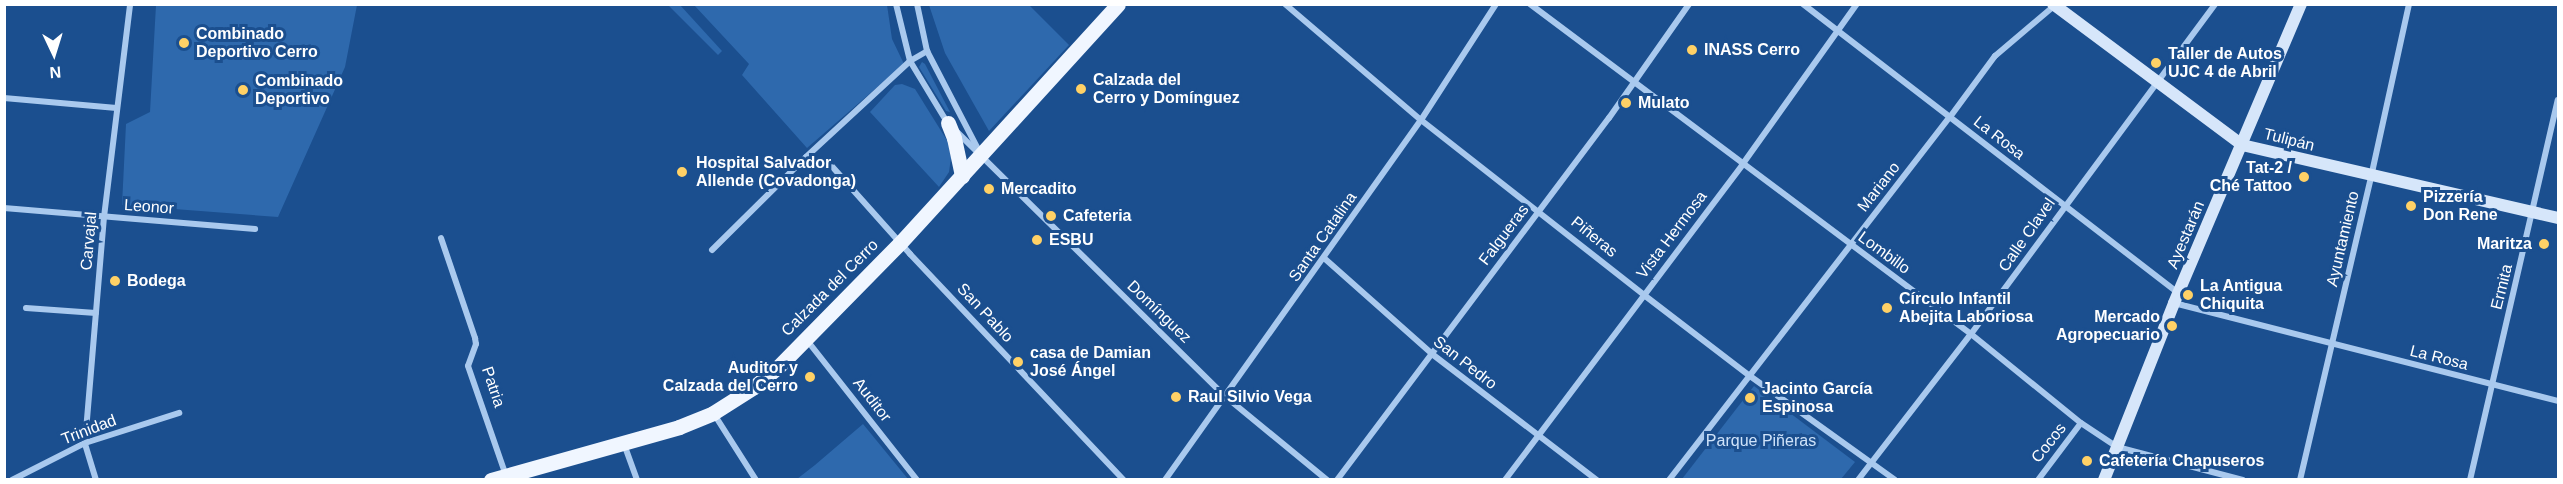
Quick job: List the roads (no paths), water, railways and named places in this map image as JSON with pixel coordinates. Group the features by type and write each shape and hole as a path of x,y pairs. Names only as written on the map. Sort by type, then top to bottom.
{"main road":[{"name":"Calzada del Cerro","path":"501,478 624,444 713,413 754,387 900,243 1118,4"},
{"path":"948,123 954,138 962,176"}],"street":[{"name":"Carvajal","path":"96,480 85,443 104,218 130,4"},
{"name":"Domínguez","path":"896,4 910,61 948,123 1226,397 1327,480"},
{"name":"Domínguez","path":"917,4 927,51 981,155"},
{"name":"Piñeras","path":"1285,4 1421,120 1644,295 1750,376 1895,480"},
{"name":"Santa Catalina","path":"1165,480 1421,120 1496,4"},
{"name":"Lombillo","path":"1530,4 1971,334 2081,423 2117,447 2243,480"},
{"name":"Falgueras","path":"1337,480 1539,211 1689,4"},
{"name":"La Rosa","path":"1803,4 2064,206 2176,298 2331,345 2559,402"},
{"name":"Vista Hermosa","path":"1505,480 1743,165 1857,4"},
{"name":"Calle Clavel","path":"1858,480 1971,334 2215,4"},
{"name":"Ayestarán","path":"2104,480 2176,298 2301,4"},
{"name":"Ayuntamiento","path":"2300,480 2409,4"},
{"name":"Tulipán","path":"2054,5 2242,145 2371,177 2559,218"},
{"name":"Mariano","path":"1669,480 1995,56 2054,5"},
{"path":"712,250 806,157 910,61 927,51"},
{"path":"4,98 117,108"},
{"name":"Ermita","path":"2470,480 2559,100"},
{"name":"San Pablo","path":"829,163 900,243 1125,480"},
{"name":"Leonor","path":"4,208 255,229"},
{"name":"Patria","path":"441,238 475,338 476,344 468,360 468,366 501,478"},
{"name":"San Pedro","path":"1324,258 1432,354 1597,480"},
{"path":"26,308 96,314"},
{"name":"Auditor","path":"806,338 917,480"},
{"name":"Trinidad","path":"12,480 85,443 179,413"},
{"path":"713,413 756,480"},
{"name":"Cocos","path":"2038,480 2081,423"},
{"path":"624,444 637,480"}],"place":[{"name":"Combinado Deportivo Cerro","path":"184,43"},
{"name":"INASS Cerro","path":"1692,50"},
{"name":"Taller de Autos UJC 4 de Abril","path":"2156,63"},
{"name":"Calzada del Cerro y Domínguez","path":"1081,89"},
{"name":"Combinado Deportivo","path":"243,90"},
{"name":"Mulato","path":"1626,103"},
{"name":"Hospital Salvador Allende (Covadonga)","path":"682,172"},
{"name":"Tat-2 / Ché Tattoo","path":"2304,177"},
{"name":"Mercadito","path":"989,189"},
{"name":"Pizzería Don Rene","path":"2411,206"},
{"name":"Cafeteria","path":"1051,216"},
{"name":"ESBU","path":"1037,240"},
{"name":"Maritza","path":"2544,244"},
{"name":"Bodega","path":"115,281"},
{"name":"La Antigua Chiquita","path":"2188,295"},
{"name":"Círculo Infantil Abejita Laboriosa","path":"1887,308"},
{"name":"Mercado Agropecuario","path":"2172,326"},
{"name":"casa de Damian José Ángel","path":"1018,362"},
{"name":"Auditor y Calzada del Cerro","path":"810,377"},
{"name":"Raul Silvio Vega","path":"1176,397"},
{"name":"Jacinto García Espinosa","path":"1750,398"},
{"name":"Cafetería Chapuseros","path":"2087,461"}],"park label":[{"name":"Parque Piñeras","path":"1761,441"}]}
